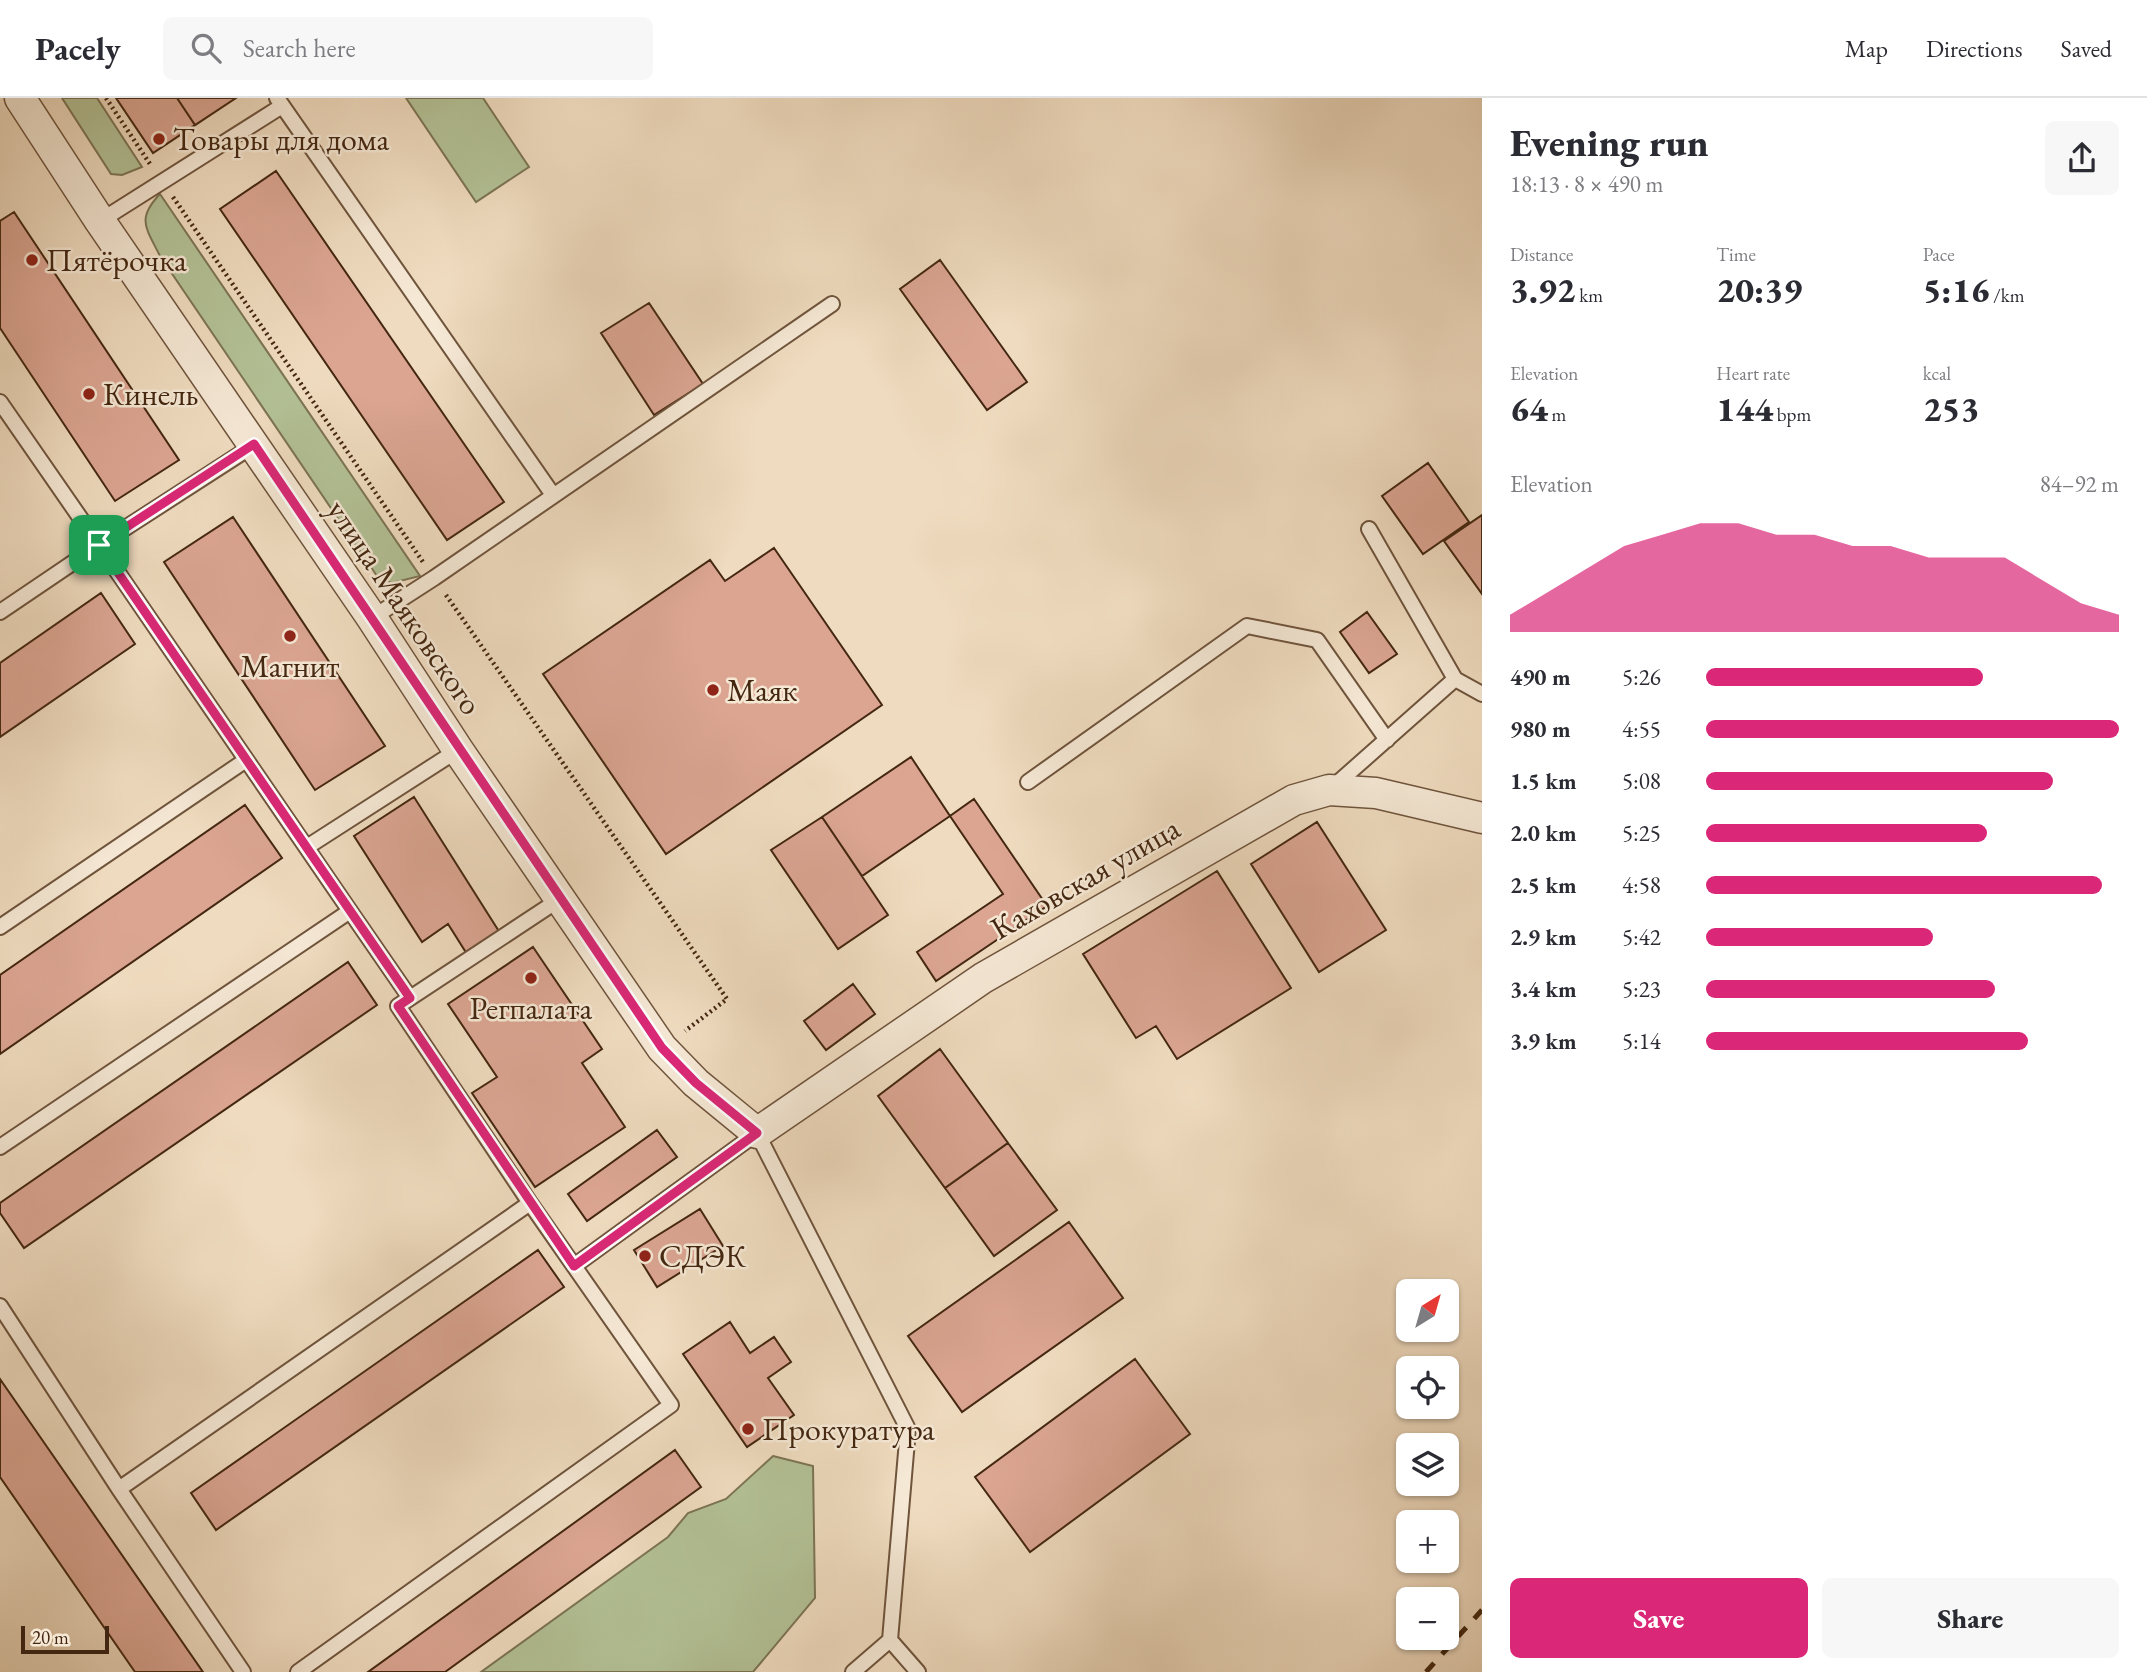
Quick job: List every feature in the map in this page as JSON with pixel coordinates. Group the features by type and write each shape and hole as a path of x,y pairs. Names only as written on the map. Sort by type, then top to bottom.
{"street":[{"name":"улица Маяковского","path":"20,98 100,221 662,1048 696,1083 757,1133"},
{"name":"Каховская улица","path":"757,1133 983,978 1294,800 1329,790 1376,793 1482,818"}],"lane":[{"path":"100,221 279,102 553,495"},
{"path":"372,618 832,304"},
{"path":"0,402 410,998"},
{"path":"0,612 254,444"},
{"path":"1369,529 1454,679 1482,694"},
{"path":"1028,782 1247,626 1317,640 1387,740"},
{"path":"1329,790 1454,679"},
{"path":"307,847 458,750"},
{"path":"0,927 246,760"},
{"path":"299,1672 671,1405 530,1203 398,1006 560,898"},
{"path":"0,1147 350,911"},
{"path":"574,1266 757,1133 908,1429 890,1640 853,1672"},
{"path":"119,1489 530,1203"},
{"path":"0,1307 243,1672"},
{"path":"890,1640 918,1672"}],"green space":[{"path":"62,98 97,98 142,167 122,175 111,174"},
{"path":"406,98 483,98 529,167 476,202"},
{"path":"160,194 420,576 392,583 379,579 160,256 148,231 146,217"},
{"path":"773,1456 813,1466 815,1598 753,1672 481,1672 668,1537 688,1513 726,1499"}],"building":[{"name":"Товары для дома","path":"116,98 177,98 195,125 153,153"},
{"name":"Товары для дома","path":"116,98 236,98 153,153"},
{"path":"177,98 236,98 195,125"},
{"path":"276,171 504,502 447,540 220,209"},
{"name":"Кинель","path":"14,212 179,460 115,501 0,328 0,221"},
{"path":"940,260 1027,382 987,410 900,289"},
{"path":"649,303 703,384 654,415 601,333"},
{"path":"1428,463 1469,522 1423,554 1382,496"},
{"path":"1482,515 1482,594 1444,541"},
{"path":"233,517 385,746 315,790 164,562"},
{"name":"Маяк","path":"774,548 882,705 666,854 543,674 710,560 725,581"},
{"path":"101,593 135,644 0,737 0,663"},
{"path":"1367,612 1397,654 1369,673 1340,632"},
{"path":"911,757 950,816 862,876 822,817"},
{"path":"414,797 500,933 467,954 448,924 422,942 354,836"},
{"path":"974,799 1047,906 936,981 917,952 1003,894 950,816"},
{"path":"245,805 282,858 0,1054 0,975"},
{"path":"822,817 888,915 838,949 771,850"},
{"path":"1317,822 1386,930 1319,972 1251,864"},
{"path":"1217,871 1291,988 1177,1059 1156,1026 1136,1038 1083,954"},
{"path":"533,947 602,1049 582,1063 625,1127 535,1187 472,1093 497,1077 448,1004"},
{"path":"348,962 377,1005 24,1248 0,1213 0,1203"},
{"path":"853,984 875,1014 826,1050 804,1021"},
{"path":"940,1049 1008,1143 945,1188 878,1096"},
{"path":"657,1130 677,1157 587,1221 568,1194"},
{"path":"1008,1143 1057,1210 994,1256 945,1188"},
{"path":"700,1209 723,1246 657,1287 634,1250"},
{"path":"1069,1222 1123,1298 962,1412 908,1336"},
{"path":"538,1250 564,1287 216,1530 191,1493"},
{"path":"730,1322 750,1353 774,1337 791,1362 768,1378 794,1415 747,1447 683,1354"},
{"path":"1135,1359 1190,1434 1030,1552 975,1477"},
{"path":"0,1379 203,1672 135,1672 0,1477"},
{"path":"675,1450 701,1487 445,1672 368,1672"}],"railway":[{"path":"1426,1672 1482,1610"}],"place":[{"name":"Товары для дома","path":"159,139"},
{"name":"Пятёрочка","path":"32,260"},
{"name":"Кинель","path":"89,394"},
{"name":"Магнит","path":"290,636"},
{"name":"Маяк","path":"713,690"},
{"name":"Регпалата","path":"531,978"},
{"name":"СДЭК","path":"645,1256"},
{"name":"Прокуратура","path":"748,1429"}],"route":[{"path":"254,444 458,750 662,1048 696,1083 757,1133 574,1266 398,1006 410,998 99,545 254,444"}]}
